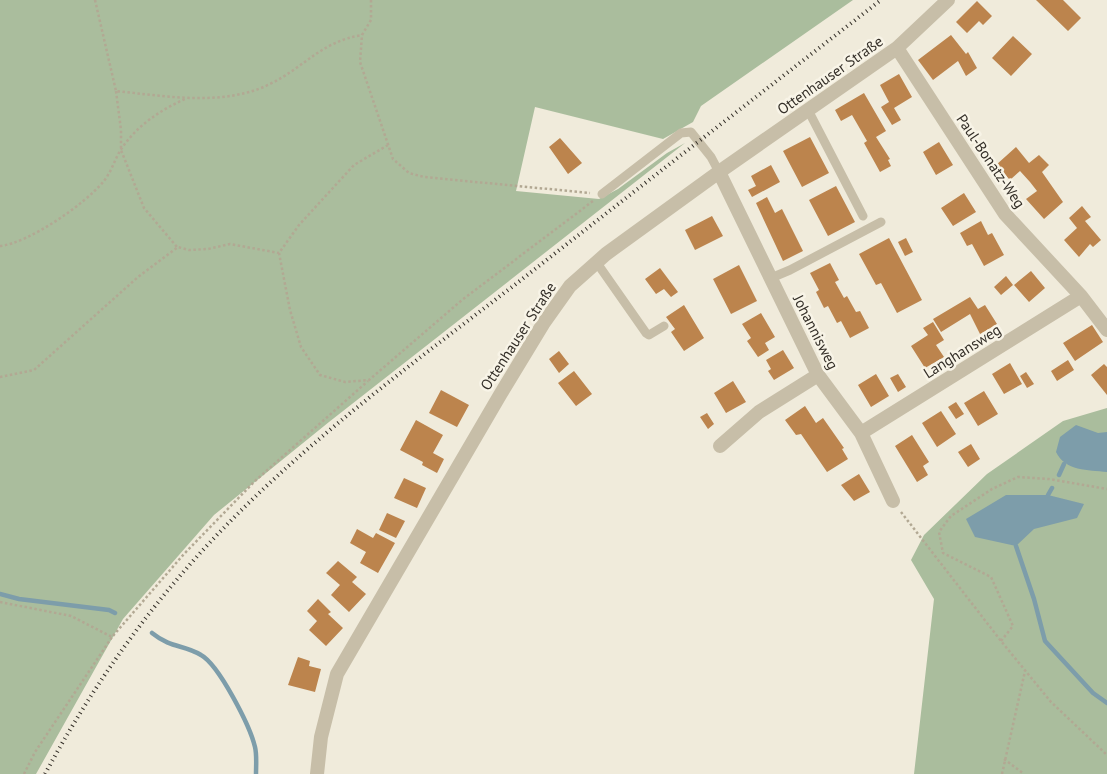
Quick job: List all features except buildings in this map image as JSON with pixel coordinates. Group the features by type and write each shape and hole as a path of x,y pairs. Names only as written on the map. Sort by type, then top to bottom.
{"street":[{"name":"Ottenhauser Straße","path":"317,774 321,737 337,674 500,395 543,324 570,286 597,263 719,172 897,48 948,0"},
{"name":"Paul-Bonatz-Weg","path":"897,48 1005,214 1081,296 1107,330"},
{"name":"Johannisweg","path":"719,172 818,375 861,433 893,501"},
{"name":"Langhansweg","path":"861,433 1081,296"},
{"path":"720,446 760,412 818,375"}],"lane":[{"path":"808,110 863,216"},
{"path":"602,194 681,133 691,132 700,141 719,172"},
{"path":"771,278 881,222"},
{"path":"597,263 646,333 649,335 664,326"}],"path":[{"path":"95,0 116,91 121,130 121,150 144,208 178,248 189,250 208,249 230,244 279,253"},
{"path":"371,0 371,20 362,35 360,62 393,158 410,173 424,177 602,194"},
{"path":"116,91 186,99 248,93 269,85 321,49 362,35"},
{"path":"0,246 33,235 94,192 106,179 121,150 148,120 166,108 186,99"},
{"path":"369,380 345,382 320,376 301,348 290,310 279,253 299,225 354,165 388,145"},
{"path":"24,774 35,752 112,637 184,554 255,481 462,300 602,194"},
{"path":"0,378 34,370 138,277 178,248"},
{"path":"1001,641 1013,626 991,577 944,553 939,532 951,516 992,488 1018,477 1107,489"},
{"path":"893,501 1001,641 1051,702 1107,755"},
{"path":"0,602 71,616 112,637"},
{"path":"1002,774 1025,671"},
{"path":"1004,759 1024,774"}],"green space":[{"path":"0,0 853,0 701,106 693,122 663,139 535,107 516,191 599,199 618,189 667,153 685,143 329,422 214,515 123,619 36,774 0,774"},
{"path":"1107,408 1107,774 914,774 934,599 911,560 924,535 987,474 1063,421"}],"water":[{"path":"1076,425 1098,433 1107,432 1107,472 1085,470 1071,466 1065,463 1056,452 1060,437"},
{"path":"1006,495 1048,495 1084,504 1077,518 1034,529 1016,546 975,537 966,519"}],"waterway":[{"path":"1059,475 1064,464"},
{"path":"1048,495 1052,488"},
{"path":"1016,546 1034,599 1045,641 1093,693 1107,703"},
{"path":"0,594 19,599 109,610 115,613"},
{"path":"152,633 166,642 201,655 225,683 252,737 256,753 256,774"}],"railway":[{"path":"45,774 95,690 151,611 193,561 269,484 392,379 881,0"}]}
